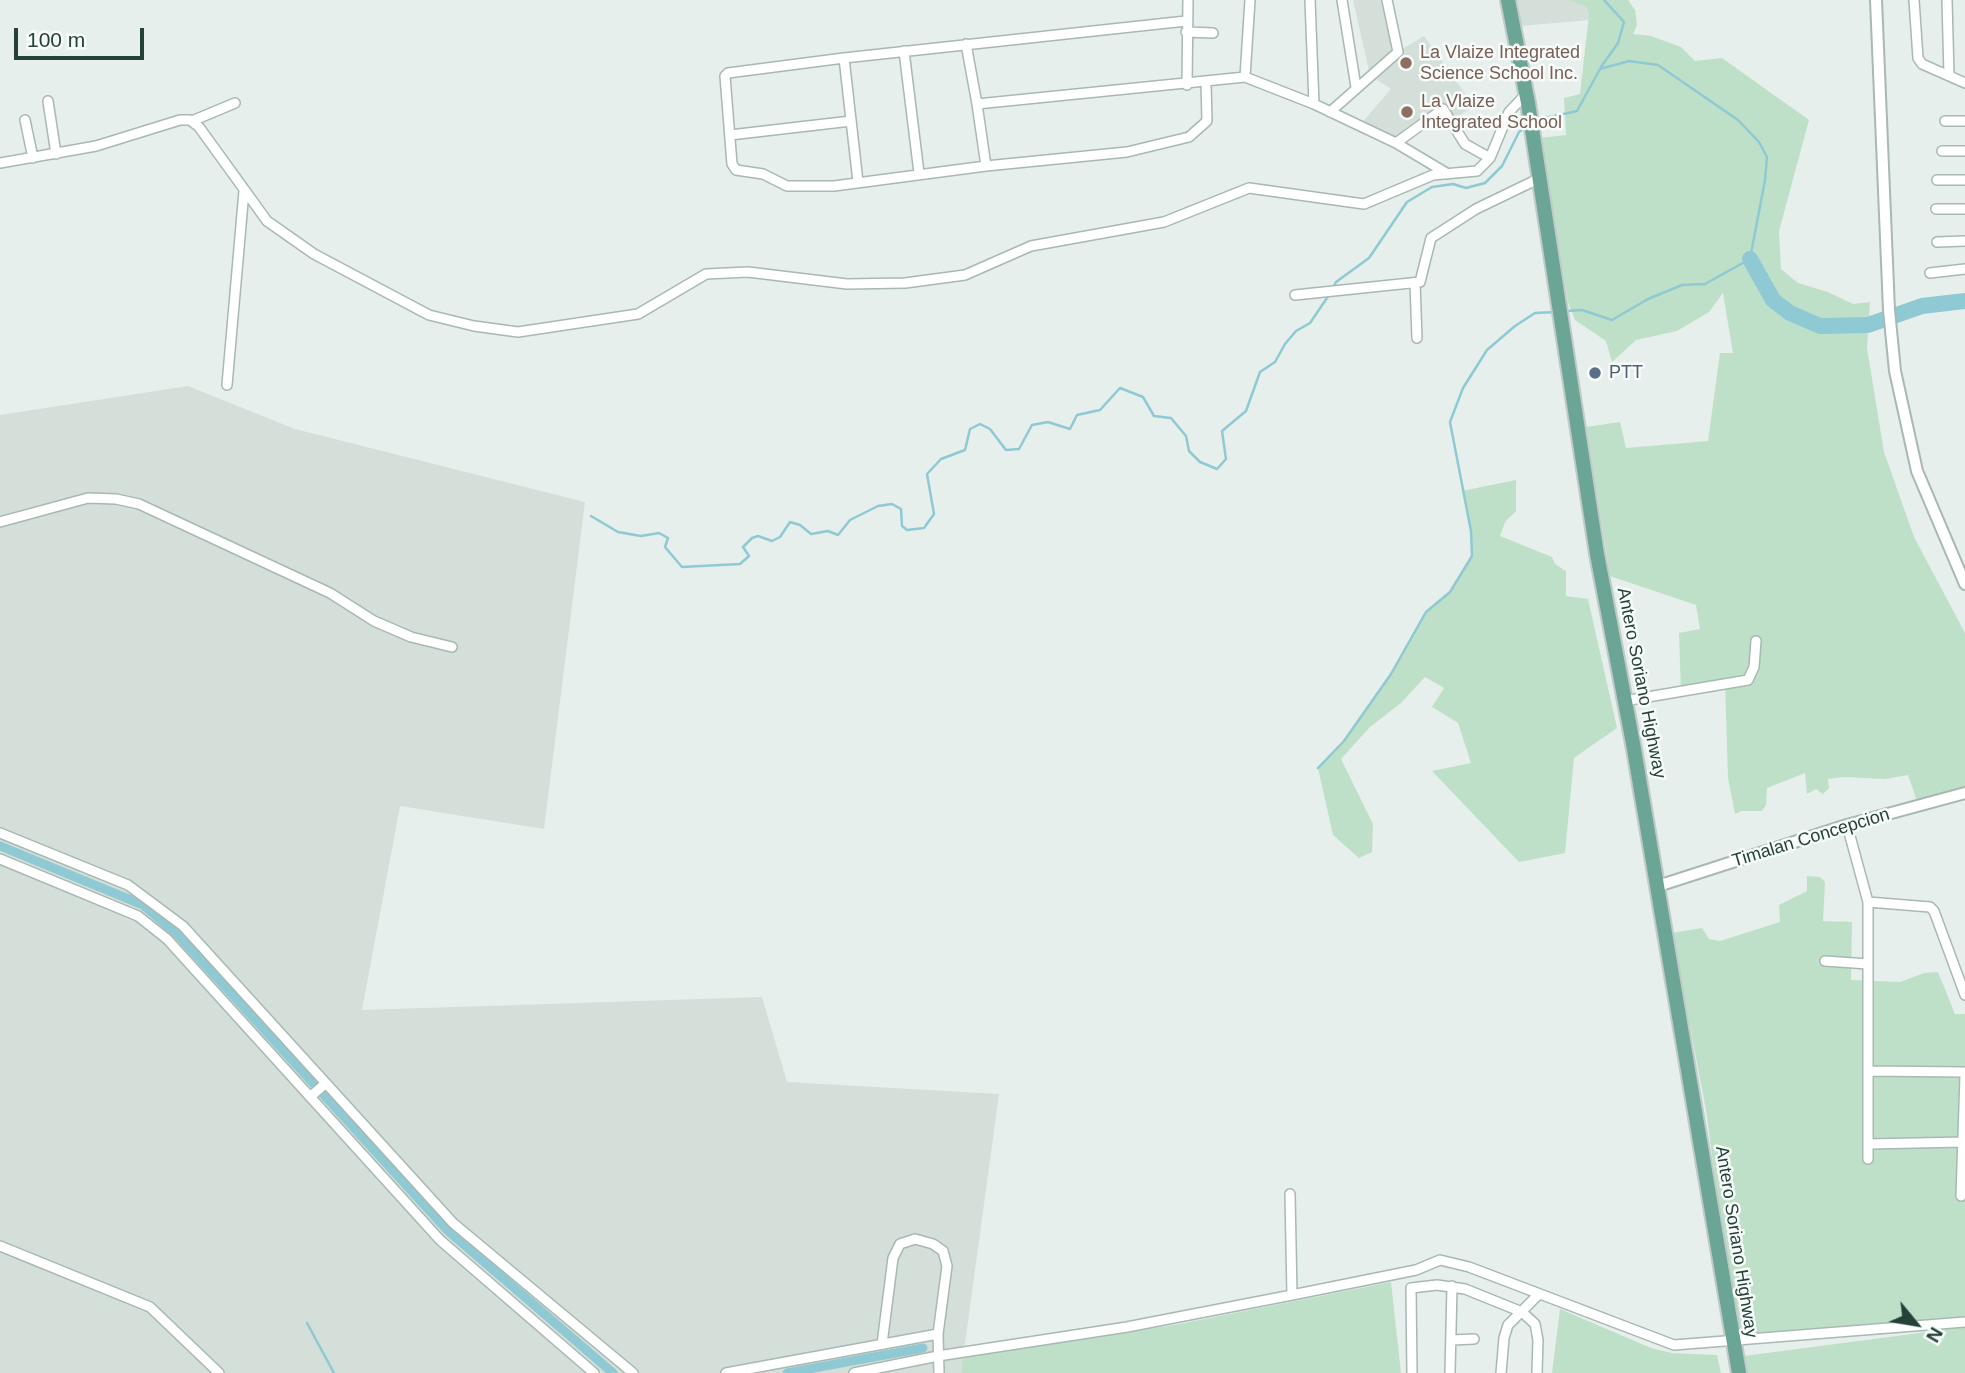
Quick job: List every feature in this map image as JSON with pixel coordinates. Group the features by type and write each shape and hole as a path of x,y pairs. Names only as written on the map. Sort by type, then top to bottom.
{"main road":[{"name":"Antero Soriano Highway","path":"1508,0 1526,94 1597,554 1658,886 1739,1373"}],"street":[{"path":"1187,85 1188,0"},
{"path":"1245,78 1250,0"},
{"path":"1310,0 1314,104"},
{"path":"1342,0 1356,87"},
{"path":"1330,112 1398,52 1387,0"},
{"path":"1876,0 1889,310 1895,372 1917,471 1965,584"},
{"path":"1914,0 1918,58 1922,64 1965,83"},
{"path":"1947,0 1949,75"},
{"path":"1186,21 728,73 725,76 733,164 736,170 763,174 787,186 834,186 919,173 1127,152 1189,137 1207,121 1206,83"},
{"path":"1186,32 1213,33"},
{"path":"966,44 986,166"},
{"path":"904,51 919,173"},
{"path":"844,58 858,182"},
{"path":"976,104 1245,78 1314,104 1396,143 1448,174"},
{"path":"192,121 267,221 314,254 429,315 474,326 518,331 638,314 706,274 748,272 847,284 905,283 965,275 1031,246 1164,222 1249,188 1364,204 1433,175 1476,171 1490,158 1509,112 1526,94"},
{"path":"48,101 56,154"},
{"path":"0,163 96,146 180,120 192,121 235,103"},
{"path":"1396,143 1443,109 1465,144 1490,158"},
{"path":"25,120 33,158"},
{"path":"730,135 851,121"},
{"path":"1945,121 1965,121"},
{"path":"1942,150 1965,150"},
{"path":"1294,295 1415,283 1422,279 1432,238 1476,209 1538,179"},
{"path":"1937,180 1965,180"},
{"path":"227,385 244,191"},
{"path":"1936,209 1965,209"},
{"path":"1937,242 1965,241"},
{"path":"1930,273 1965,269"},
{"path":"1415,283 1417,338"},
{"path":"0,522 88,498 116,499 138,504 330,593 374,621 411,638 453,647"},
{"path":"1625,701 1748,680 1754,667 1756,641"},
{"name":"Timalan Concepcion","path":"1658,886 1847,825 1965,793"},
{"path":"1847,825 1868,902 1868,1159"},
{"path":"0,833 128,885 149,898 183,926 453,1223 633,1373"},
{"path":"0,859 138,916 167,939 440,1240 594,1373"},
{"path":"1868,902 1930,907 1934,911 1965,995"},
{"path":"1825,961 1868,964"},
{"path":"1868,1071 1965,1074 1961,1196"},
{"path":"310,1097 326,1083"},
{"path":"1868,1144 1963,1142"},
{"path":"1290,1194 1292,1295"},
{"path":"882,1344 893,1258 900,1244 915,1239 933,1244 943,1251 947,1266 938,1334 939,1373"},
{"path":"0,1246 150,1307 219,1373"},
{"path":"854,1373 938,1356 1115,1329 1292,1295 1416,1270 1440,1260 1469,1267 1674,1345 1965,1322"},
{"path":"1450,1373 1452,1286"},
{"path":"1412,1373 1411,1288 1452,1286 1522,1312 1535,1324 1538,1340 1537,1373"},
{"path":"1501,1373 1508,1325 1539,1294"},
{"path":"726,1373 938,1334"},
{"path":"1451,1340 1474,1339"}],"shaded area":[{"name":"La Vlaize Integrated Science School Inc.","path":"1353,0 1387,0 1399,51 1424,36 1474,106 1451,121 1444,110 1396,143 1359,126 1391,89 1370,75"},
{"path":"1516,0 1567,0 1586,7 1590,20 1520,26"},
{"path":"188,386 295,429 585,502 544,829 400,806 362,1010 762,997 787,1082 999,1094 961,1373 0,1373 0,415"}],"green space":[{"path":"1567,0 1628,0 1635,10 1637,25 1633,34 1651,36 1681,47 1695,61 1722,58 1809,120 1779,231 1781,269 1798,283 1828,292 1853,304 1870,302 1867,348 1884,452 1914,537 1965,633 1965,787 1917,801 1908,775 1885,779 1844,777 1828,779 1829,788 1823,794 1816,789 1807,794 1805,773 1767,788 1766,805 1762,811 1741,811 1735,814 1728,778 1725,684 1681,692 1679,633 1700,629 1696,605 1610,576 1586,427 1620,422 1626,448 1708,441 1720,353 1733,353 1723,293 1709,312 1677,331 1636,340 1612,362 1606,341 1575,320 1568,302 1539,138 1566,135 1564,98 1580,94 1589,15 1586,7"},
{"path":"1516,480 1516,511 1505,522 1500,536 1552,557 1555,564 1566,571 1566,596 1588,599 1617,728 1574,758 1565,853 1519,862 1432,771 1471,763 1458,723 1432,707 1444,688 1425,677 1401,703 1370,727 1341,759 1373,824 1372,852 1359,858 1333,835 1318,768 1344,741 1391,674 1426,612 1450,592 1472,556 1471,531 1462,491"},
{"path":"1807,876 1820,877 1825,882 1823,921 1852,922 1851,980 1900,982 1924,973 1938,972 1955,1014 1965,1014 1965,1318 1736,1337 1706,1110 1672,933 1702,928 1709,939 1720,941 1780,922 1779,905 1807,891"},
{"path":"1391,1282 1401,1373 961,1373 963,1356 1174,1325"},
{"path":"1560,1309 1651,1348 1672,1353 1717,1355 1721,1373 1552,1373"},
{"path":"1965,1327 1965,1373 1747,1373 1744,1356"}],"waterway":[{"path":"1601,67 1618,43 1624,22 1604,0"},
{"path":"1536,120 1577,111 1600,69 1629,61 1658,65 1738,120 1759,142 1767,157 1750,259 1705,284 1682,285 1648,299 1612,320 1582,310 1567,311"},
{"path":"1332,290 1336,282 1369,258 1407,202 1432,187 1453,184 1466,188 1485,183 1502,166 1519,132 1528,126"},
{"path":"1750,259 1773,300 1790,313 1820,326 1868,325 1922,306 1965,301"},
{"path":"591,516 618,532 641,536 659,533 668,538 665,547 682,567 740,564 749,556 743,547 752,538 758,536 772,541 780,537 790,522 800,525 811,534 828,531 838,535 850,520 878,506 892,504 901,509 902,526 907,530 924,528 934,514 927,474 941,459 965,450 970,429 980,424 990,429 1006,450 1019,449 1032,425 1048,422 1070,429 1077,415 1100,410 1120,388 1143,397 1154,416 1171,418 1186,436 1189,451 1200,462 1217,469 1226,459 1222,431 1246,411 1260,372 1275,362 1296,331 1310,323 1329,295"},
{"path":"1318,768 1344,741 1391,674 1426,612 1450,592 1472,556 1471,531 1450,422 1463,388 1487,350 1515,326 1535,313 1556,312"},
{"path":"0,846 143,905 176,933 447,1230 613,1373"},
{"path":"307,1323 334,1373"},
{"path":"787,1373 923,1348"}],"place":[{"name":"La Vlaize Integrated Science School Inc.","path":"1406,63"},
{"name":"La Vlaize Integrated School","path":"1407,112"},
{"name":"PTT","path":"1595,373"}]}
